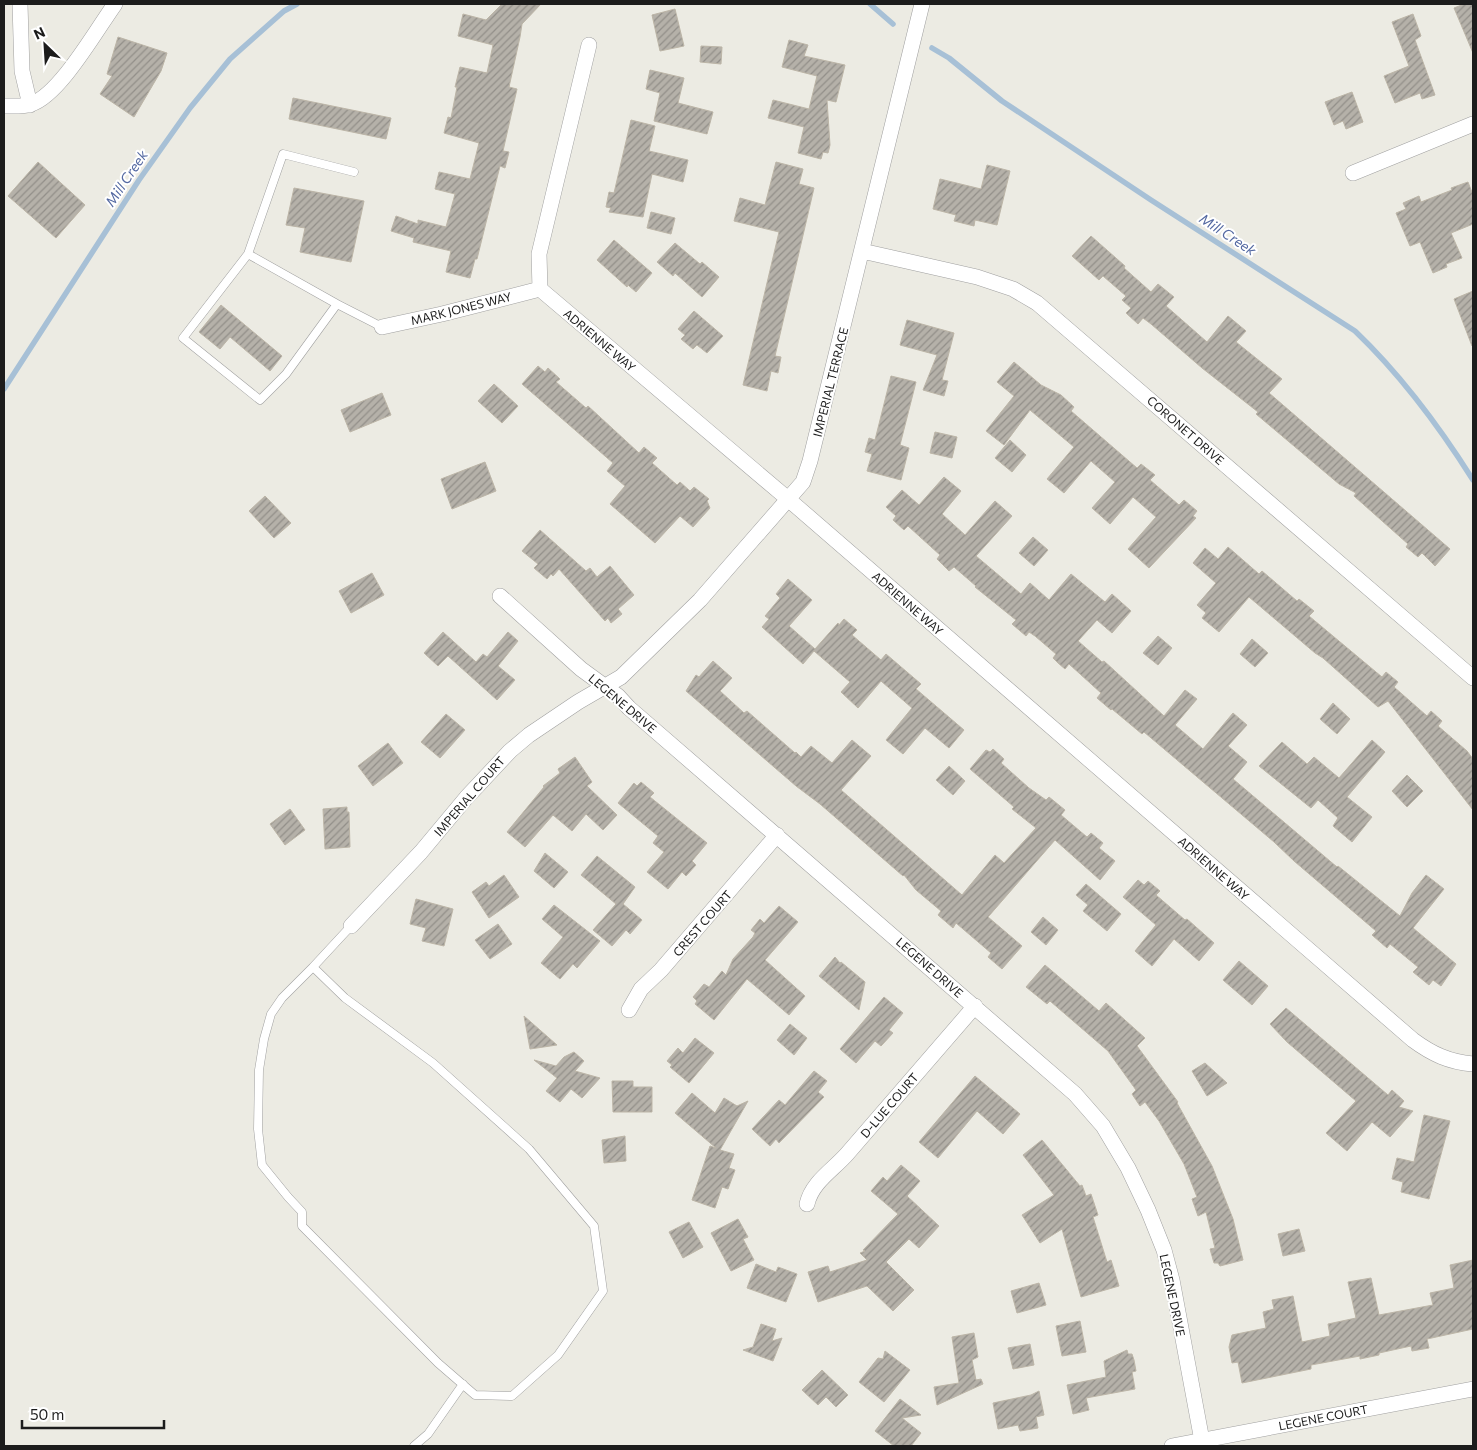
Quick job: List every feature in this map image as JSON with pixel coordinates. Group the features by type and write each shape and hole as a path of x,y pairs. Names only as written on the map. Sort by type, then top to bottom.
{"street":[{"path":"20,4 22,71 30,105"},
{"path":"4,106 30,105 46,97 61,81 115,4"},
{"name":"IMPERIAL TERRACE","path":"605,686 621,677 700,600 803,482 922,4"},
{"path":"540,289 539,254 589,45"},
{"path":"1353,173 1473,124"},
{"name":"CORONET DRIVE","path":"862,251 977,276 1013,289 1037,303 1473,678"},
{"name":"MARK JONES WAY","path":"382,327 540,289"},
{"name":"ADRIENNE WAY","path":"540,289 788,499 1413,1040 1431,1053 1444,1059 1473,1064"},
{"name":"LEGENE DRIVE","path":"500,596 581,669 605,686 776,836 975,1006 1075,1094 1103,1126 1128,1168 1164,1250 1170,1272 1203,1443"},
{"name":"IMPERIAL COURT","path":"351,926 421,852 466,798 510,751 529,735 605,686"},
{"name":"CREST COURT","path":"628,1010 641,989 661,970 776,836"},
{"name":"D-LUE COURT","path":"807,1204 809,1195 815,1186 843,1159 975,1006"},
{"name":"LEGENE COURT","path":"1172,1446 1203,1443 1473,1388"}],"lane":[{"path":"337,304 286,374 260,400 183,338 248,254 283,154 354,172"},
{"path":"248,254 382,327"},
{"path":"313,967 345,998 432,1063 529,1148 594,1226 603,1291 558,1356 512,1396 475,1395 438,1364 302,1226 302,1212 262,1165 258,1129 259,1070 264,1039 271,1014 282,998 351,926"},
{"path":"414,1446 428,1434 462,1384"}],"building":[{"path":"502,4 541,4 522,24 509,87 517,89 503,151 509,152 505,168 500,166 477,259 475,259 470,278 446,272 451,251 413,242 414,238 391,231 396,216 418,224 418,220 446,227 455,194 435,189 439,172 470,179 479,143 444,133 448,117 451,118 460,67 487,73 493,45 458,36 463,14 486,20"},
{"path":"1464,4 1473,4 1473,53 1454,8"},
{"path":"675,9 684,46 660,51 652,15"},
{"path":"1413,14 1421,36 1415,40 1435,95 1422,99 1420,93 1395,103 1384,76 1409,66 1392,22"},
{"path":"118,37 167,53 161,71 134,117 100,94 112,76 107,74"},
{"path":"789,40 808,45 804,56 845,65 836,102 827,100 830,145 828,153 823,152 821,159 798,153 804,127 768,118 773,100 809,109 817,76 782,67"},
{"path":"701,46 722,47 721,64 700,62"},
{"path":"650,70 684,78 678,103 713,112 707,134 654,121 660,93 646,89"},
{"path":"1352,92 1363,122 1346,129 1343,121 1334,125 1325,102"},
{"path":"293,98 391,118 386,139 289,119"},
{"path":"631,120 655,126 649,151 688,160 683,182 652,174 643,217 609,212 611,208 606,207 609,192 614,193"},
{"path":"38,162 85,205 56,238 8,196"},
{"path":"776,162 803,169 799,184 814,188 775,356 781,357 778,373 771,371 767,391 743,385 779,232 734,221 740,198 765,205"},
{"path":"987,165 1010,171 997,225 975,220 974,226 954,221 956,215 933,209 940,179 981,189"},
{"path":"1468,182 1473,195 1473,224 1451,233 1462,258 1446,264 1447,267 1433,273 1420,242 1410,246 1396,213 1406,209 1403,203 1419,196 1421,202"},
{"path":"294,188 364,201 351,262 300,252 305,228 286,225"},
{"path":"651,212 675,218 671,234 647,228"},
{"path":"1091,236 1151,292 1158,284 1174,297 1166,306 1207,342 1228,316 1246,331 1236,342 1282,379 1269,393 1450,549 1435,566 1422,553 1418,557 1406,547 1408,544 1354,496 1356,493 1339,484 1256,414 1258,412 1202,368 1151,324 1143,318 1138,324 1126,313 1131,308 1122,300 1126,296 1103,276 1099,280 1072,256"},
{"path":"614,240 652,273 636,292 628,285 627,287 597,260"},
{"path":"675,243 719,277 702,297 675,273 673,276 657,262"},
{"path":"1473,291 1473,345 1472,346 1454,299"},
{"path":"221,305 282,356 270,371 230,337 220,349 199,332"},
{"path":"694,311 723,336 707,353 697,345 693,349 681,339 685,335 678,329"},
{"path":"907,320 954,333 942,380 948,381 944,396 923,390 937,355 900,345"},
{"path":"1014,362 1041,385 1061,395 1074,407 1071,411 1137,468 1141,464 1155,475 1150,480 1179,505 1184,500 1197,511 1193,516 1196,518 1149,568 1128,549 1156,517 1133,497 1110,524 1092,508 1115,482 1091,461 1064,493 1047,479 1074,447 1030,410 1004,445 986,431 1014,396 997,382"},
{"path":"538,366 545,372 548,368 560,379 556,382 586,408 588,406 639,453 644,447 657,458 652,463 677,485 680,482 690,491 694,487 709,499 707,501 710,508 693,527 680,516 655,543 610,504 625,486 607,471 613,463 522,384"},
{"path":"891,376 916,382 900,445 909,448 901,480 867,471 872,454 865,452 869,438 875,440"},
{"path":"494,384 518,406 502,423 478,401"},
{"path":"382,393 391,415 350,432 341,410"},
{"path":"935,432 957,437 952,458 930,453"},
{"path":"1010,440 1026,455 1012,472 995,458"},
{"path":"485,462 496,491 452,509 441,479"},
{"path":"944,477 961,491 942,514 965,535 995,501 1012,516 976,556 1021,594 1030,583 1049,600 1071,574 1105,602 1112,594 1131,611 1112,633 1097,620 1078,641 1102,662 1104,661 1164,716 1185,690 1197,699 1175,725 1203,749 1233,713 1247,725 1228,746 1247,762 1233,779 1337,867 1400,916 1412,893 1426,875 1444,889 1413,928 1456,964 1441,986 1433,980 1429,985 1413,972 1418,967 1390,944 1387,948 1372,935 1376,931 1274,842 1144,732 1142,734 1097,698 1101,693 1069,664 1065,669 1053,658 1056,654 1029,632 1026,636 1012,624 1016,620 975,587 954,567 949,571 937,559 940,555 908,526 904,530 893,520 896,516 886,507 902,490 919,505"},
{"path":"265,496 291,523 274,538 249,511"},
{"path":"540,530 586,571 590,568 597,577 610,566 634,595 618,609 622,614 611,623 608,618 605,621 559,569 553,576 551,574 547,579 534,568 538,564 522,551"},
{"path":"1033,537 1048,550 1034,566 1019,553"},
{"path":"1228,547 1259,574 1262,571 1297,601 1299,599 1314,611 1309,616 1382,677 1386,672 1398,682 1394,687 1427,716 1431,711 1442,721 1438,726 1467,751 1473,759 1473,810 1388,701 1378,707 1323,658 1249,597 1219,632 1202,618 1206,613 1197,605 1216,583 1193,563 1205,548 1218,559"},
{"path":"372,573 384,595 351,613 339,591"},
{"path":"788,579 812,600 789,626 815,649 838,623 839,625 844,619 857,630 852,635 881,660 886,654 921,684 916,689 964,730 949,748 925,728 903,754 886,740 912,708 881,681 858,708 841,692 850,682 814,651 803,664 762,627 769,619 765,616 780,598 776,594"},
{"path":"443,632 476,662 483,654 487,657 508,632 518,641 498,666 515,680 497,700 448,656 438,666 424,653"},
{"path":"1158,636 1172,648 1158,665 1143,653"},
{"path":"1252,639 1268,653 1255,667 1240,654"},
{"path":"713,661 732,678 720,691 744,713 747,711 801,757 811,746 832,763 852,740 871,756 841,790 962,895 995,855 1004,863 1036,828 1012,809 1014,807 970,769 986,750 990,752 993,749 1004,759 1001,763 1029,788 1046,800 1049,797 1065,810 1061,815 1087,837 1091,833 1103,843 1099,848 1115,861 1100,880 1055,840 988,917 1022,946 1002,969 988,957 991,953 956,923 953,928 938,915 941,911 916,890 904,875 796,786 686,691 696,675 699,677"},
{"path":"1333,703 1350,719 1337,734 1320,719"},
{"path":"446,714 465,730 440,758 421,742"},
{"path":"1372,740 1385,752 1347,797 1372,817 1352,842 1333,826 1338,818 1318,800 1311,808 1259,766 1282,742 1307,764 1314,757 1339,778"},
{"path":"388,743 403,763 373,786 358,766"},
{"path":"575,757 592,782 587,786 617,815 603,830 586,814 572,831 553,815 525,847 507,832 543,786 560,773 558,769"},
{"path":"949,766 965,781 953,795 936,780"},
{"path":"1407,775 1423,791 1407,807 1392,791"},
{"path":"641,782 654,793 650,797 707,843 692,861 696,865 686,876 682,872 668,889 647,872 664,852 653,843 658,836 618,803 634,783 637,786"},
{"path":"347,807 347,812 349,812 350,847 325,849 323,809"},
{"path":"290,809 305,830 285,845 270,824"},
{"path":"545,853 568,872 554,888 534,871"},
{"path":"597,856 635,887 623,904 642,920 630,934 626,930 612,946 593,930 616,904 581,875"},
{"path":"504,875 519,897 489,918 472,892 486,882 489,886"},
{"path":"1138,880 1144,885 1148,881 1160,891 1156,895 1214,943 1199,961 1174,939 1152,966 1135,951 1156,925 1123,897"},
{"path":"1086,884 1121,914 1107,931 1083,911 1088,905 1076,895"},
{"path":"416,899 453,909 444,946 422,941 426,928 410,924"},
{"path":"554,905 600,941 577,968 573,964 560,979 541,963 563,937 542,919"},
{"path":"779,906 798,922 765,960 805,996 789,1015 747,979 714,1020 695,1004 697,1001 693,997 704,984 709,987 722,971 726,975 733,959 753,937 755,933 751,930 760,919 764,923"},
{"path":"1043,917 1058,930 1046,945 1031,932"},
{"path":"498,924 512,944 490,959 475,940"},
{"path":"835,957 865,982 859,1010 819,976"},
{"path":"1239,961 1268,986 1252,1005 1223,980"},
{"path":"1045,965 1099,1011 1106,1003 1145,1038 1137,1046 1178,1102 1212,1166 1233,1219 1243,1260 1220,1266 1218,1263 1214,1263 1210,1249 1215,1248 1206,1212 1198,1216 1192,1199 1197,1197 1184,1164 1159,1121 1145,1102 1140,1106 1132,1094 1136,1090 1108,1051 1050,1001 1047,1004 1026,987"},
{"path":"884,997 903,1013 889,1030 893,1033 881,1046 875,1041 856,1063 840,1049"},
{"path":"1286,1008 1388,1095 1392,1090 1404,1101 1399,1107 1413,1111 1390,1137 1372,1122 1347,1151 1326,1133 1356,1101 1287,1042 1270,1024"},
{"path":"524,1016 557,1045 530,1049"},
{"path":"790,1024 807,1038 794,1055 777,1040"},
{"path":"695,1038 714,1053 689,1083 670,1067 672,1065 667,1061 678,1048 683,1053"},
{"path":"574,1052 584,1061 575,1071 600,1078 582,1098 571,1089 560,1102 546,1091 557,1078 534,1060 556,1066 564,1057"},
{"path":"1205,1063 1227,1083 1207,1096 1192,1071"},
{"path":"814,1071 827,1081 818,1092 824,1097 779,1143 776,1139 770,1146 752,1129 779,1100 785,1105"},
{"path":"975,1076 1020,1114 1003,1134 977,1111 938,1158 919,1142"},
{"path":"612,1081 633,1081 633,1087 652,1087 652,1112 613,1112"},
{"path":"692,1093 715,1113 724,1098 737,1106 748,1101 720,1150 734,1154 729,1168 735,1170 728,1189 722,1187 715,1208 692,1200 710,1146 716,1148 675,1113"},
{"path":"1424,1115 1450,1121 1429,1199 1401,1192 1403,1182 1392,1179 1397,1158 1414,1162"},
{"path":"625,1136 626,1161 604,1163 602,1140"},
{"path":"1042,1140 1080,1186 1082,1185 1086,1196 1091,1194 1098,1215 1093,1217 1107,1262 1111,1260 1119,1286 1081,1297 1062,1229 1040,1243 1022,1215 1054,1195 1023,1155"},
{"path":"901,1165 920,1181 907,1196 939,1226 919,1248 909,1239 886,1262 914,1290 893,1311 867,1286 818,1302 808,1272 828,1266 830,1272 867,1260 860,1253 865,1251 863,1250 898,1214 871,1191 883,1177 887,1181"},
{"path":"738,1219 748,1237 743,1239 754,1260 731,1271 711,1233"},
{"path":"689,1222 703,1247 683,1258 669,1232"},
{"path":"1299,1229 1305,1251 1283,1256 1278,1234"},
{"path":"1473,1260 1473,1329 1427,1339 1429,1348 1412,1351 1411,1346 1360,1359 1360,1356 1311,1365 1311,1369 1242,1383 1238,1362 1232,1363 1229,1347 1232,1335 1266,1328 1263,1312 1274,1309 1272,1300 1293,1296 1302,1342 1330,1336 1328,1324 1356,1318 1348,1282 1371,1278 1379,1315 1433,1305 1430,1293 1454,1288 1450,1265"},
{"path":"756,1264 776,1272 778,1267 797,1274 786,1302 747,1288"},
{"path":"1039,1283 1046,1305 1017,1313 1011,1291"},
{"path":"1080,1321 1086,1352 1062,1356 1056,1326"},
{"path":"761,1324 776,1329 772,1341 782,1338 773,1361 743,1350 753,1347"},
{"path":"974,1333 978,1357 972,1360 976,1380 981,1379 983,1384 937,1405 934,1387 959,1383 952,1337"},
{"path":"1030,1344 1034,1365 1013,1369 1008,1348"},
{"path":"1127,1350 1128,1354 1132,1354 1134,1360 1136,1371 1132,1372 1135,1389 1086,1398 1089,1410 1073,1414 1067,1385 1106,1377 1104,1361"},
{"path":"885,1351 910,1370 884,1402 859,1382 878,1358 883,1359"},
{"path":"822,1370 848,1395 836,1407 826,1397 818,1405 802,1390"},
{"path":"1039,1391 1044,1415 1036,1417 1038,1428 1020,1431 1018,1425 998,1429 993,1403 1031,1395"},
{"path":"900,1399 921,1415 902,1418 921,1433 911,1446 894,1446 875,1431"}],"waterway":[{"name":"Mill Creek","path":"4,389 139,180 190,108 230,59 284,11 297,4"},
{"name":"Mill Creek","path":"870,4 893,24"},
{"name":"Mill Creek","path":"932,48 949,58 1002,101 1151,200 1355,331 1404,383 1447,440 1473,480"}]}
